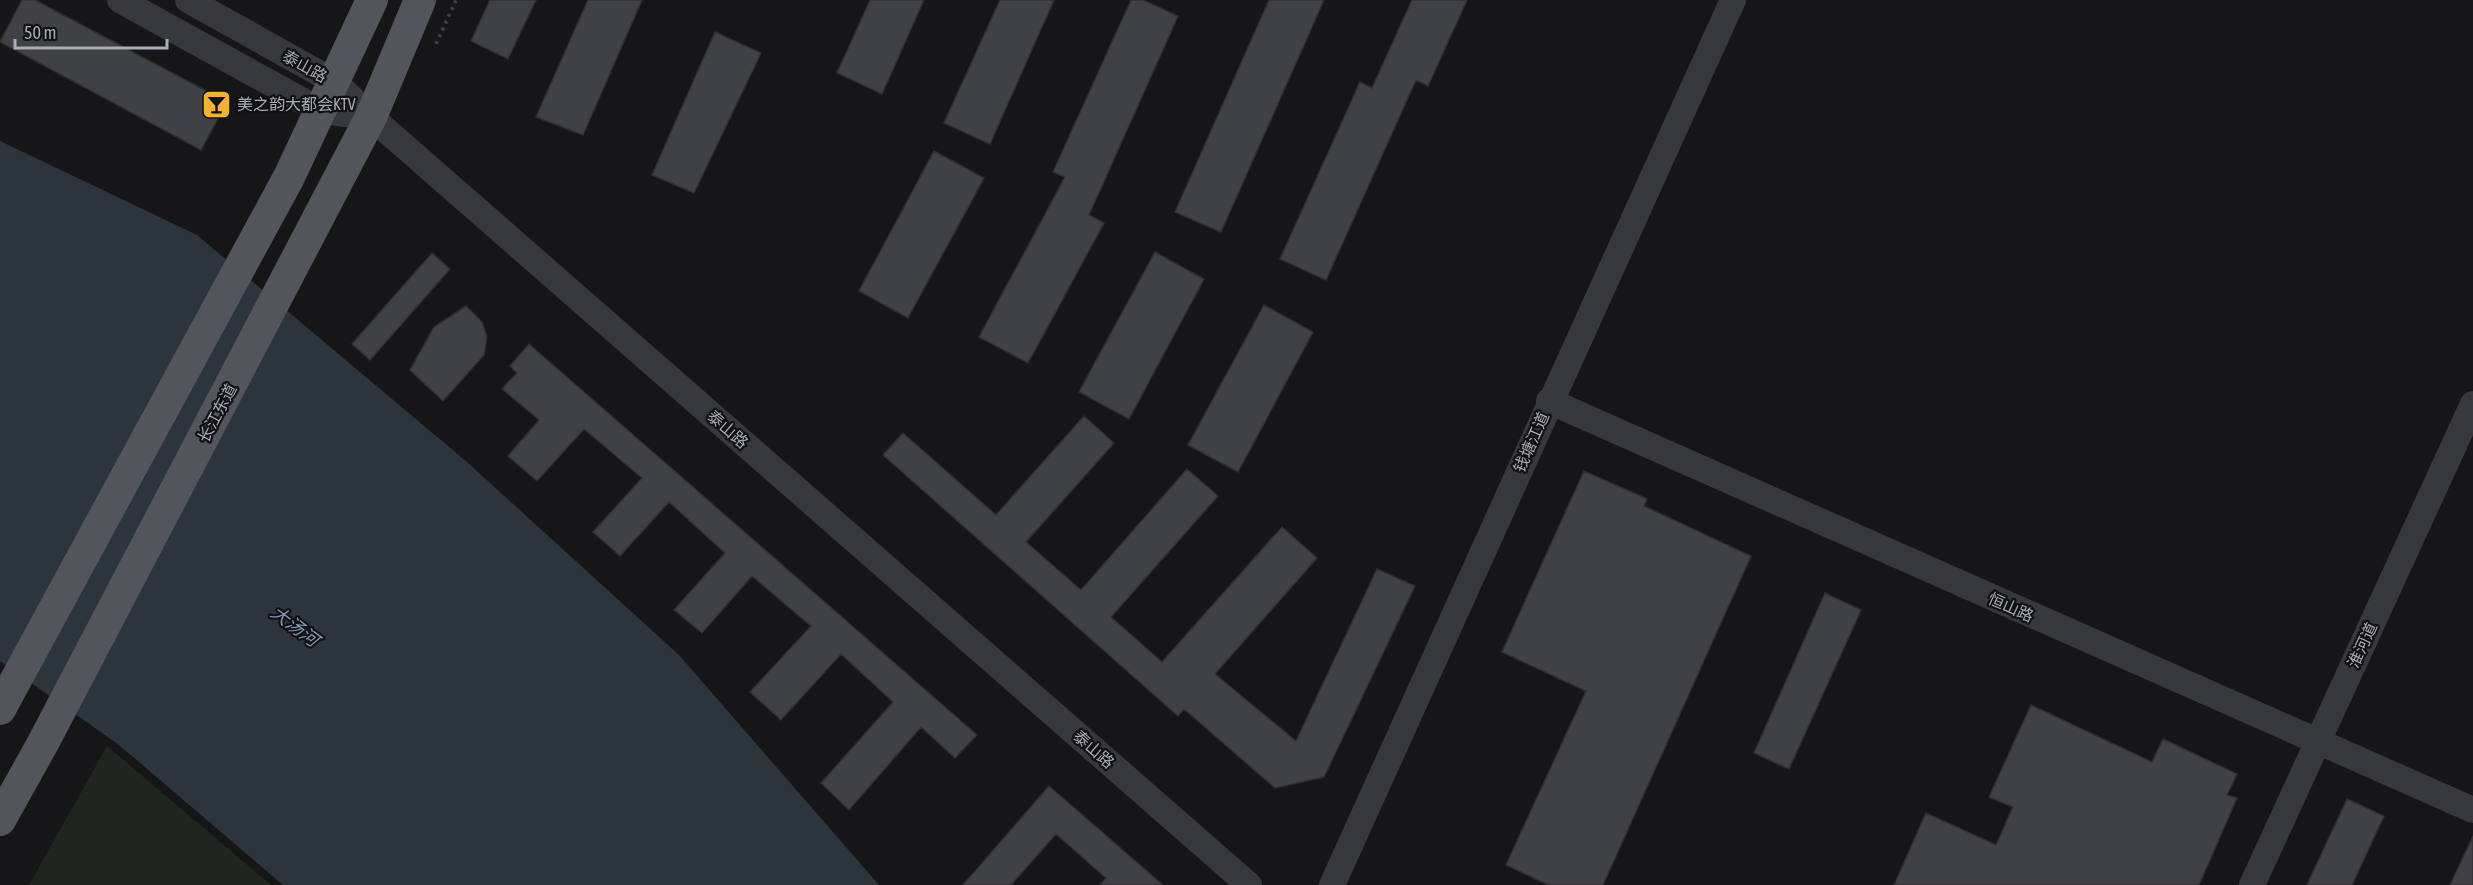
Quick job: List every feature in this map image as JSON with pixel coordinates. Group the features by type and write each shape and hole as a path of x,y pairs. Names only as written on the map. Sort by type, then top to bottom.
{"main road":[{"path":"0,709 251,244 290,177 372,0"},
{"name":"长江东道","path":"0,820 43,743 371,117 420,0"}],"street":[{"path":"120,0 321,111 371,117"},
{"name":"泰山路","path":"188,0 335,82 371,117 1249,885"},
{"name":"钱塘江道","path":"1332,885 1733,0"},
{"name":"恒山路","path":"1550,401 2317,743 2473,810"},
{"name":"淮河道","path":"2252,885 2473,404"}],"path":[{"path":"436,44 456,0"}],"shaded area":[{"path":"107,746 271,885 29,885"}],"water":[{"name":"大汤河","path":"0,141 197,235 467,462 679,655 879,885 283,885 119,745 0,661"}],"building":[{"path":"22,0 35,0 227,102 201,150 0,42"},
{"path":"490,0 536,0 508,59 471,41"},
{"path":"588,0 642,0 583,135 536,117"},
{"path":"870,0 924,0 882,94 837,73"},
{"path":"1000,0 1054,0 990,144 944,123"},
{"path":"1131,0 1143,0 1178,16 1089,215 1104,223 1028,363 979,337 1065,177 1053,172"},
{"path":"1269,0 1324,0 1221,232 1175,212"},
{"path":"1412,0 1467,0 1428,86 1416,80 1326,280 1280,259 1360,82 1372,88"},
{"path":"715,32 761,53 694,193 652,175"},
{"path":"934,151 984,178 908,318 859,291"},
{"path":"1155,252 1204,279 1129,419 1079,392"},
{"path":"432,253 450,269 370,360 352,344"},
{"path":"1264,305 1313,332 1238,472 1188,445"},
{"path":"466,306 482,322 487,337 484,355 443,401 410,370 434,327"},
{"path":"529,344 977,735 955,758 921,727 849,810 821,783 893,702 841,654 781,720 750,692 811,626 752,576 702,633 674,610 725,553 669,502 620,556 593,532 642,478 584,429 537,481 508,456 539,420 502,389 517,373 510,366"},
{"path":"1084,416 1114,443 1026,542 1081,590 1187,469 1218,496 1111,617 1162,662 1282,527 1317,558 1215,674 1296,741 1377,569 1415,586 1324,777 1275,788 1184,709 1178,716 883,455 903,433 996,515"},
{"path":"1584,471 1647,499 1644,506 1751,556 1603,885 1549,885 1506,865 1586,691 1502,652"},
{"path":"1825,593 1861,610 1789,769 1754,753"},
{"path":"2031,705 2152,762 2163,739 2237,774 2227,795 2237,798 2199,885 1894,885 1926,813 1996,845 2013,807 1989,797"},
{"path":"1049,786 1163,885 1100,885 1106,878 1056,834 1011,885 963,885"},
{"path":"2347,799 2384,816 2352,885 2307,885"},
{"path":"2473,836 2473,885 2450,885"}],"place":[{"name":"美之韵大都会KTV","path":"216,104"}]}
